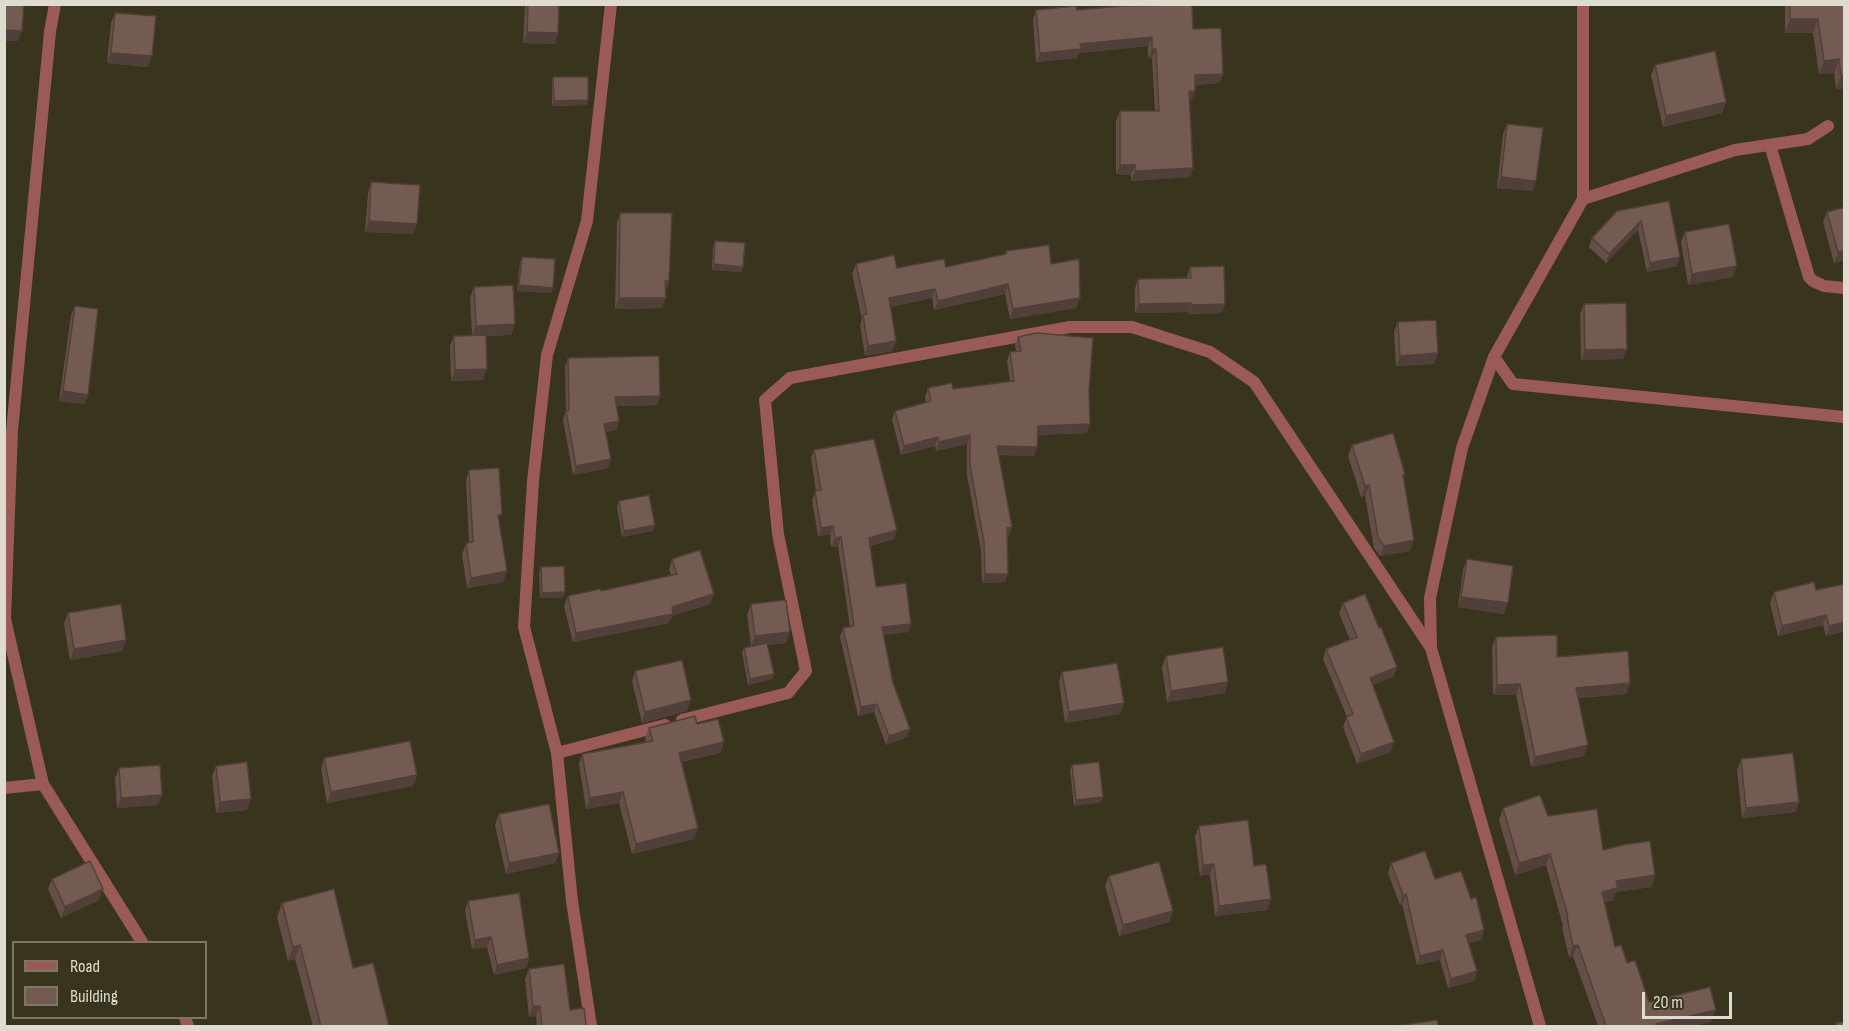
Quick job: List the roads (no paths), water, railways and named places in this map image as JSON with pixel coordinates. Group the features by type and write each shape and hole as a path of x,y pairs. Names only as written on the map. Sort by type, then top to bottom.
{"street":[{"path":"55,4 50,32 12,431 5,619 43,784 141,941"},
{"path":"591,1026 572,901 557,753 524,627 533,481 547,355 587,221 611,4"},
{"path":"1540,1026 1431,648 1431,598 1462,448 1494,357 1583,199 1583,4"},
{"path":"1583,199 1735,150 1808,139 1828,126"},
{"path":"1770,145 1809,277 1824,286 1845,288"},
{"path":"557,753 788,693 806,670 778,534 765,400 790,378 1070,327 1132,327 1210,352 1254,382 1431,648"},
{"path":"1494,357 1513,384 1845,417"},
{"path":"4,788 43,784"}]}
